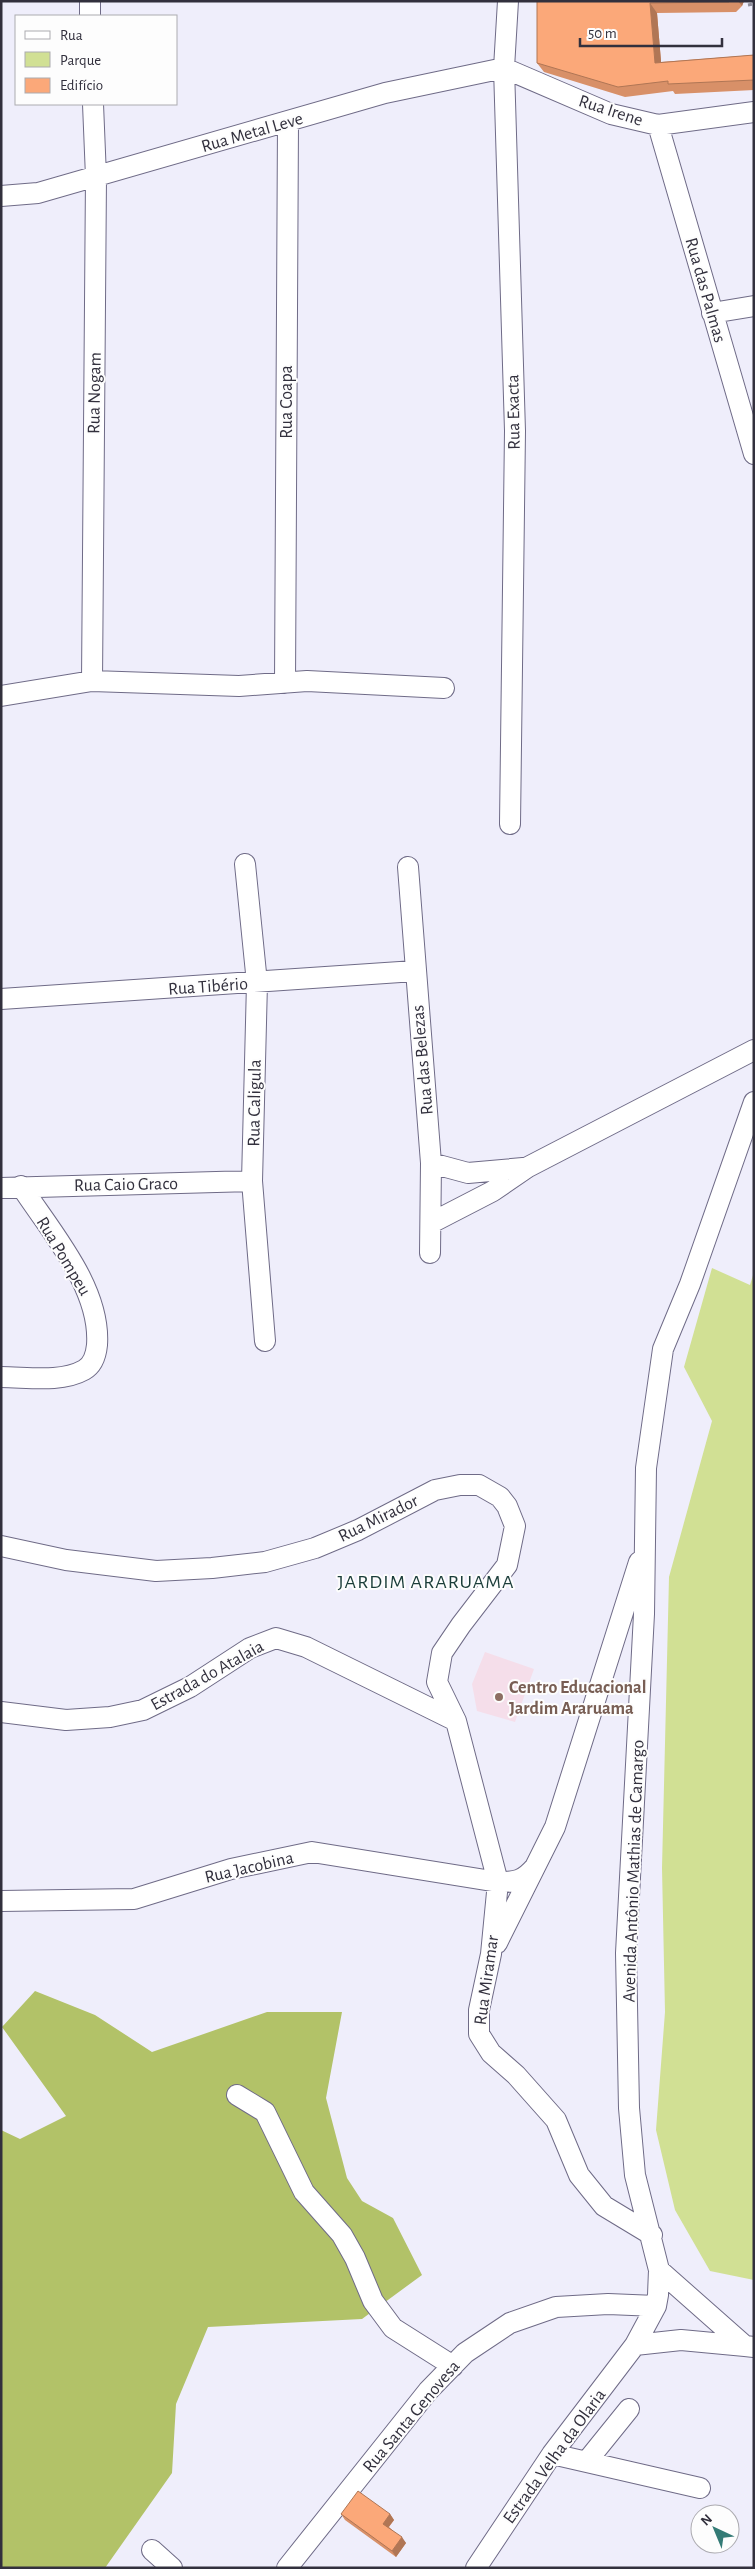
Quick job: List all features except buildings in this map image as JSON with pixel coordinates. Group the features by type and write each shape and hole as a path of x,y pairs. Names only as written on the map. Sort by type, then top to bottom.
{"street":[{"path":"90,1 90,15"},
{"name":"Rua Exacta","path":"508,1 504,68 515,431 510,824"},
{"name":"Rua Metal Leve","path":"1,196 38,194 385,93 504,68"},
{"name":"Rua Irene","path":"504,68 611,114 658,125 754,112"},
{"name":"Rua Nogam","path":"92,681 96,178 94,105"},
{"name":"Rua Coapa","path":"285,683 288,122"},
{"name":"Rua das Palmas","path":"658,125 754,454"},
{"path":"712,313 754,306"},
{"path":"1,696 92,681 239,686 307,681 444,688"},
{"name":"Rua Caligula","path":"245,864 256,983 252,1181 265,1341"},
{"name":"Rua das Belezas","path":"408,867 431,1163 430,1252"},
{"name":"Rua Tibério","path":"1,1000 415,971"},
{"path":"431,1223 492,1191 528,1167 754,1050"},
{"name":"Avenida Antônio Mathias de Camargo","path":"660,2270 634,2166 630,2108 626,1953 644,1614 646,1468 664,1349 690,1284 754,1102"},
{"path":"431,1163 468,1173 528,1167"},
{"name":"Rua Caio Graco","path":"11,1187 252,1181"},
{"name":"Rua Pompeu","path":"1,1377 71,1376 86,1369 96,1356 98,1333 94,1309 86,1287 11,1187"},
{"name":"Rua Mirador","path":"1,1546 66,1560 156,1571 212,1568 264,1562 314,1548 358,1530 435,1490 460,1485 479,1484 500,1497 507,1506 515,1526 514,1537 507,1565 460,1625 442,1653 437,1682 456,1722"},
{"path":"491,1954 555,1827 625,1601 644,1548"},
{"name":"Estrada do Atalaia","path":"1,1712 66,1720 110,1717 143,1710 190,1687 250,1648 276,1638 306,1647 456,1722"},
{"name":"Rua Miramar","path":"456,1722 498,1882 491,1954 482,1986 479,2034 491,2053 516,2075 556,2120 579,2174 604,2206 652,2235"},
{"name":"Rua Jacobina","path":"1,1902 134,1899 231,1869 312,1852 498,1882 518,1882 525,1879 535,1867"},
{"path":"237,2096 265,2112 304,2192 342,2235 355,2258 373,2300 394,2328 453,2366"},
{"path":"656,2306 660,2270"},
{"path":"660,2270 703,2310 749,2346"},
{"name":"Rua Santa Genovesa","path":"287,2568 428,2391 465,2353 510,2323 556,2307 608,2304 656,2306"},
{"name":"Estrada Velha da Olaria","path":"484,2564 552,2454 635,2345 656,2306"},
{"path":"690,2342 703,2310"},
{"path":"635,2345 681,2340 749,2346"},
{"path":"587,2461 630,2408"},
{"path":"552,2454 700,2488"},
{"path":"152,2550 172,2568"}],"path":[{"path":"748,5 754,4"}],"shaded area":[{"name":"Centro Educacional Jardim Araruama","path":"485,1652 534,1669 515,1722 477,1711 472,1684"}],"green space":[{"path":"712,1268 750,1285 754,1272 754,2280 710,2271 675,2210 656,2130 665,2012 662,1868 669,1577 712,1421 684,1367"},
{"path":"35,1991 95,2015 152,2052 267,2012 342,2012 326,2098 347,2178 362,2201 393,2218 422,2275 362,2319 208,2327 176,2404 172,2473 105,2568 1,2568 1,2130 20,2139 66,2116 2,2027"}],"place":[{"name":"Centro Educacional Jardim Araruama","path":"499,1697"}],"district":[{"name":"JARDIM ARARUAMA","path":"426,1581"}]}
